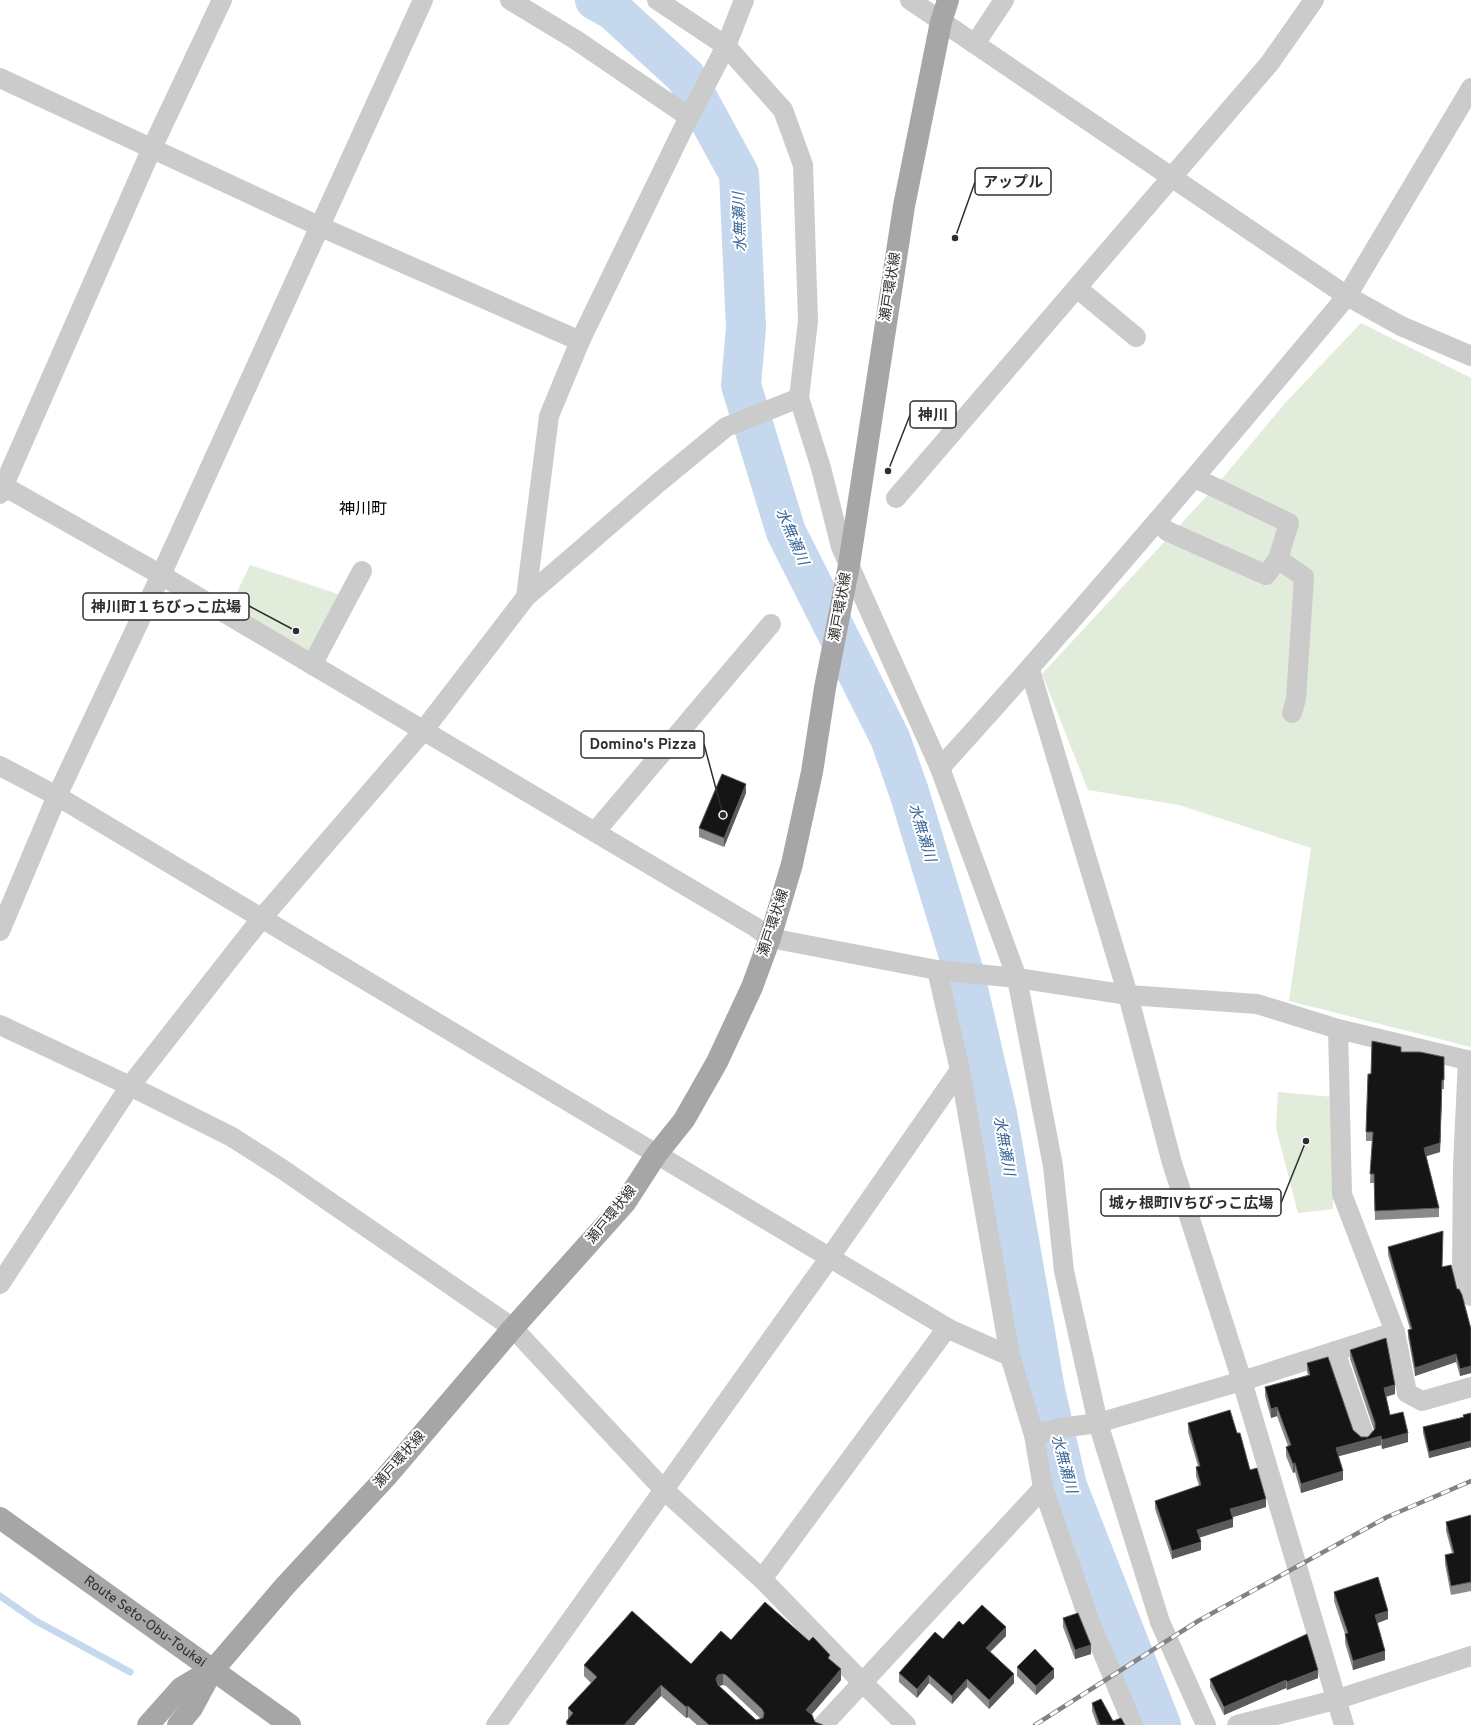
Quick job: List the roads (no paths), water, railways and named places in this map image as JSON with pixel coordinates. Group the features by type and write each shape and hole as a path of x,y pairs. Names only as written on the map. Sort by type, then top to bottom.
{"main road":[{"name":"瀬戸環状線","path":"178,1725 192,1708 213,1669 285,1586 386,1478 513,1328 625,1203 656,1155 684,1120 717,1062 752,987 770,938 802,825 825,688 844,594 904,206 941,22 948,0"},
{"name":"Route Seto-Obu-Toukai","path":"0,1518 290,1725"},
{"name":"瀬戸環状線","path":"148,1725 181,1688 213,1669"}],"street":[{"path":"222,0 152,148 1,488 161,575 755,927 770,938 937,970 1017,978 1128,994 1258,1004 1338,1029 1469,1060 1463,1165 1462,1269 1471,1296"},
{"path":"0,931 57,796 161,575 423,0"},
{"path":"510,0 576,40 687,122"},
{"path":"657,0 726,46 783,110 803,165 808,321 799,398 821,468 841,548 940,768 1017,978 1053,1166 1064,1271 1098,1423 1160,1622 1206,1725"},
{"path":"526,597 549,416 580,341 687,122 726,46 744,0"},
{"path":"910,0 1347,296 1401,326 1471,356"},
{"path":"975,44 1004,0"},
{"path":"896,498 1269,64 1314,0"},
{"path":"0,78 320,227 580,341"},
{"path":"940,768 1030,670 1195,478 1347,296 1471,88"},
{"path":"1077,288 1136,337"},
{"path":"0,1284 130,1086 261,919 423,731 526,597 658,483 726,427 775,406 799,398"},
{"path":"1158,521 1167,531 1266,575 1278,560 1288,523 1195,478"},
{"path":"1278,560 1304,577 1296,699 1292,713"},
{"path":"312,665 362,571"},
{"path":"595,832 771,624"},
{"path":"1030,670 1128,994 1172,1163 1242,1381 1335,1700 1344,1725"},
{"path":"0,766 57,796 948,1328 1010,1356"},
{"path":"937,970 960,1070 1010,1356 1034,1436 1043,1488 1088,1617 1133,1725"},
{"path":"0,1025 130,1086 232,1137 282,1169 513,1328 664,1490 762,1579 906,1725"},
{"path":"1338,1029 1342,1194 1395,1332 1407,1393 1422,1401 1471,1387"},
{"path":"496,1725 830,1257 960,1070"},
{"path":"762,1579 948,1328"},
{"path":"1034,1436 1060,1428 1098,1423 1242,1381 1395,1332"},
{"path":"1335,1351 1364,1435"},
{"path":"823,1725 1043,1488"},
{"path":"1237,1725 1335,1700 1471,1656"}],"waterway":[{"name":"水無瀬川","path":"595,0 613,10 686,77 739,174 746,328 741,385 786,532 890,738 909,792 965,976 997,1114 1045,1390 1067,1486 1161,1725"},
{"path":"0,1596 36,1621 130,1672"}],"railway":[{"path":"1035,1725 1198,1621 1387,1517 1471,1481"}],"place":[{"name":"アップル","path":"955,238"},
{"name":"神川","path":"888,471"},
{"name":"神川町１ちびっこ広場","path":"296,631"},
{"name":"Domino's Pizza","path":"723,815"},
{"name":"城ヶ根町IVちびっこ広場","path":"1306,1141"}],"district":[{"name":"神川町","path":"363,510"}]}
